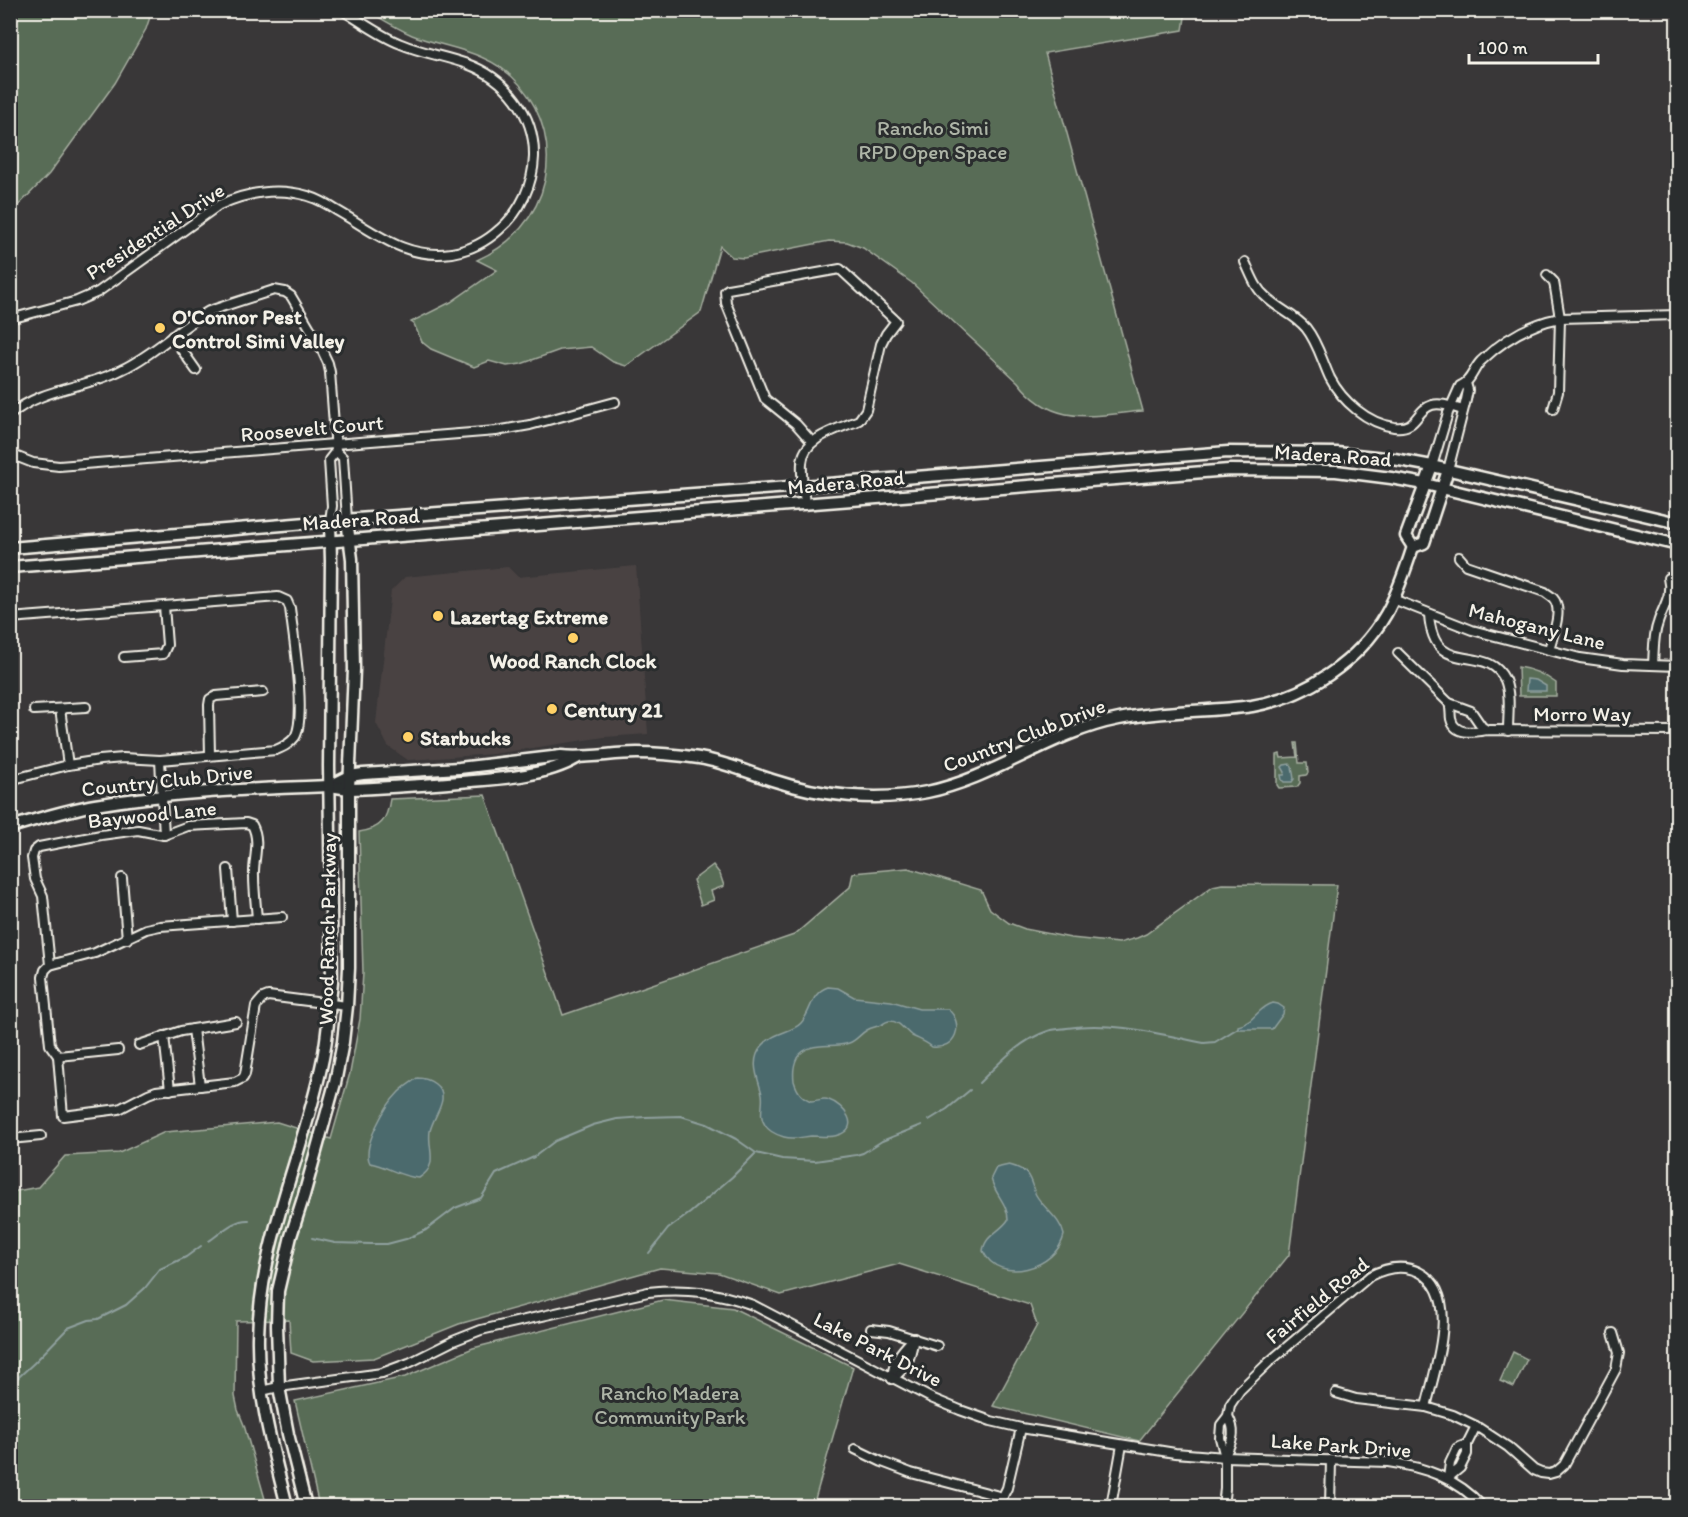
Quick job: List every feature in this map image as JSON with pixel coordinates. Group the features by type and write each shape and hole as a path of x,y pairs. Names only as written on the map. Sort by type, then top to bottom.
{"main road":[{"name":"Madera Road","path":"10,548 1228,452 1337,453 1394,459 1676,522"},
{"path":"1432,466 1406,536 1413,547 1424,543 1448,470"},
{"name":"Madera Road","path":"10,567 1229,470 1336,471 1391,478 1425,484 1677,545"},
{"name":"Wood Ranch Parkway","path":"306,1506 279,1387 278,1291 291,1236 335,1083 347,1006 349,789 354,669 352,559 347,520"},
{"name":"Wood Ranch Parkway","path":"287,1506 261,1391 258,1337 263,1280 322,1062 332,982 330,521"},
{"name":"Country Club Drive","path":"330,786 350,776 459,768 561,756 577,758 638,753 702,758 795,787 822,792 875,797 950,787 1093,725 1145,715 1255,705 1298,692 1340,666 1380,623 1393,599 1413,547"},
{"name":"Country Club Drive","path":"10,827 94,805 163,796 330,786 349,789 496,779 565,765 577,758"}],"street":[{"name":"Presidential Drive","path":"10,319 77,301 98,292 219,205 238,196 275,191 308,196 325,203 404,249 429,255 457,252 469,248 483,242 508,222 528,189 534,156 529,126 515,98 505,87 479,69 400,44 342,10"},
{"path":"1245,262 1266,298 1293,316 1312,336 1336,387 1356,409 1380,422 1400,427 1410,425 1429,406 1437,404 1464,410"},
{"path":"805,505 803,456 812,442 863,416 881,345 896,321 840,269 725,291 726,303 765,399 796,424 812,442"},
{"path":"1547,275 1554,282 1560,318 1558,392 1553,409"},
{"name":"Wood Ranch Parkway","path":"172,336 209,311 256,297 267,291 280,290 295,301 317,340 330,372 336,447 343,458 347,520"},
{"path":"1432,466 1450,407 1460,386 1466,383 1479,362 1503,342 1530,326 1560,318 1677,315"},
{"path":"10,415 30,400 44,394 118,372 172,336 196,370"},
{"path":"1448,470 1464,410 1468,390 1466,383"},
{"name":"Roosevelt Court","path":"10,454 33,463 59,466 336,447 513,429 615,402"},
{"name":"Wood Ranch Parkway","path":"330,521 332,506 329,460 336,447"},
{"path":"1676,522 1677,507"},
{"path":"1459,557 1466,565 1545,592 1553,598 1558,612 1549,650"},
{"path":"1653,665 1654,639 1671,588 1668,578"},
{"path":"10,618 278,597 287,601 290,608 300,698 300,719 294,738 286,746 276,750 160,760 123,758 68,765 10,780"},
{"name":"Mahogany Lane","path":"1393,599 1472,630 1549,650 1601,662 1677,666"},
{"path":"123,657 163,654 167,645 164,606"},
{"path":"1429,614 1432,635 1440,646 1454,656 1484,661 1502,675 1508,694 1508,731"},
{"name":"Morro Way","path":"1398,653 1449,703 1471,711 1482,727 1487,730"},
{"path":"210,755 208,705 210,699 216,696 262,692"},
{"name":"Morro Way","path":"1449,703 1452,721 1457,729 1467,732 1487,730 1677,731"},
{"path":"34,711 86,707"},
{"path":"60,709 68,765"},
{"path":"160,760 164,835"},
{"name":"Baywood Lane","path":"50,965 43,896 35,879 32,858 34,851 46,844 138,830 164,835 188,826 246,823 252,825 255,830 257,855 254,873 257,920"},
{"path":"228,869 232,921"},
{"path":"122,878 127,939"},
{"path":"282,917 159,926 146,929 95,953 50,965 43,977 50,1045 58,1056 63,1116 119,1109 148,1094 235,1082 243,1078 246,1074 256,1006 268,996 347,1006"},
{"path":"139,1045 181,1031 236,1022"},
{"path":"193,1029 200,1086"},
{"path":"164,1036 170,1090"},
{"path":"58,1056 118,1050"},
{"path":"10,1139 41,1136"},
{"name":"Fairfield Road","path":"1223,1506 1225,1456 1232,1439 1233,1425 1228,1416 1230,1406 1240,1390 1269,1362 1370,1276 1389,1268 1406,1268 1423,1274 1434,1285 1442,1300 1442,1336 1426,1407"},
{"name":"Lake Park Drive","path":"261,1391 382,1373 481,1330 648,1292 673,1289 711,1292 753,1305 892,1378 960,1410 991,1420 1021,1428 1175,1453 1388,1462 1410,1465 1448,1478 1482,1506"},
{"path":"871,1329 889,1331 937,1346"},
{"path":"1336,1393 1356,1399 1426,1407 1453,1415 1476,1426 1508,1447 1534,1470 1549,1474 1556,1472 1564,1465 1616,1369 1619,1353 1613,1333"},
{"path":"892,1378 903,1371 908,1362 914,1338"},
{"path":"892,1378 892,1366 900,1352 914,1338"},
{"path":"1448,1478 1450,1463 1457,1448 1467,1444 1476,1426"},
{"path":"998,1506 1007,1488 1021,1428"},
{"path":"1111,1506 1122,1445"},
{"path":"855,1449 911,1473 1003,1497"},
{"path":"1330,1506 1331,1460"}],"shaded area":[{"path":"636,566 648,734 604,737 492,754 408,760 388,746 376,723 391,591 405,577 508,567 518,577"}],"green space":[{"path":"11,10 152,11 146,29 115,83 49,174 11,213"},
{"name":"Rancho Simi RPD Open Space","path":"368,11 1186,11 1183,30 1045,53 1143,411 1091,416 1060,412 1045,406 1031,397 1018,382 912,283 863,248 847,242 829,241 744,258 732,257 720,246 701,312 626,366 613,362 591,347 560,350 521,364 507,366 489,361 474,367 431,349 422,342 411,322 451,302 497,270 477,260 511,238 529,218 545,180 546,142 535,107 513,77 481,57 412,35"},
{"path":"1518,667 1538,672 1556,683 1556,696 1519,696"},
{"path":"1295,743 1297,743 1299,763 1307,763 1308,773 1300,776 1300,783 1297,787 1279,788 1277,785 1277,755 1280,754 1281,758 1297,757"},
{"path":"485,795 563,1015 794,935 850,887 853,873 908,868 981,890 990,909 1009,923 1025,929 1071,938 1119,943 1146,934 1213,886 1222,884 1337,885 1289,1255 1139,1441 993,1406 1037,1325 1030,1305 899,1264 781,1295 719,1273 660,1268 459,1324 374,1358 313,1361 291,1353 289,1320 236,1321 235,1396 267,1506 11,1506 11,1192 38,1187 65,1156 119,1153 165,1132 277,1122 331,1139 350,1073 360,1019 363,973 359,832 373,829 382,822 390,799"},
{"path":"713,865 720,874 724,886 711,891 714,900 701,905 693,880"},
{"name":"Rancho Madera Community Park","path":"663,1300 733,1308 853,1367 813,1506 319,1506 295,1401 405,1377 473,1348"},
{"path":"1513,1352 1527,1359 1514,1387 1500,1381"}],"water":[{"path":"1527,679 1536,680 1546,686 1546,691 1526,691"},
{"path":"1290,764 1294,779 1292,782 1284,782 1281,775 1285,772 1282,767"},
{"path":"828,987 838,988 854,997 891,1001 919,1009 948,1009 956,1022 955,1035 947,1044 932,1047 912,1036 899,1024 889,1021 867,1030 849,1043 807,1049 797,1058 795,1064 794,1081 797,1088 802,1096 811,1101 827,1099 835,1103 845,1111 850,1122 849,1127 845,1132 832,1136 788,1138 781,1136 769,1130 763,1121 762,1094 755,1064 756,1058 767,1041 801,1023 814,998"},
{"path":"1273,1003 1284,1008 1283,1014 1272,1029 1238,1029 1238,1026 1248,1022 1263,1008"},
{"path":"417,1078 433,1083 442,1094 442,1100 430,1131 431,1162 429,1168 419,1178 405,1176 370,1163 368,1156 372,1137 387,1107 400,1091"},
{"path":"1009,1165 1020,1169 1030,1178 1036,1195 1056,1219 1064,1235 1059,1247 1040,1264 1014,1270 1001,1268 991,1262 983,1251 990,1237 1008,1220 1006,1209 991,1178 996,1168"}],"waterway":[{"path":"979,1083 1019,1046 1038,1035 1053,1030 1084,1026 1119,1027 1204,1043 1215,1042 1238,1028"},
{"path":"929,1120 970,1090"},
{"path":"312,1238 335,1243 371,1244 387,1244 406,1239 426,1230 455,1208 481,1198 496,1174 534,1157 555,1141 593,1125 617,1119 681,1116 707,1124 736,1139 756,1153 782,1159 815,1161 863,1153 882,1141 922,1125"},
{"path":"649,1253 668,1229 732,1177 756,1153"},
{"path":"209,1241 233,1224 249,1220"},
{"path":"10,1385 68,1328 98,1319 126,1305 145,1288 160,1269 186,1257 201,1246"}],"place":[{"name":"O'Connor Pest Control Simi Valley","path":"160,328"},
{"name":"Lazertag Extreme","path":"438,616"},
{"name":"Wood Ranch Clock","path":"573,638"},
{"name":"Century 21","path":"552,709"},
{"name":"Starbucks","path":"408,737"}]}
